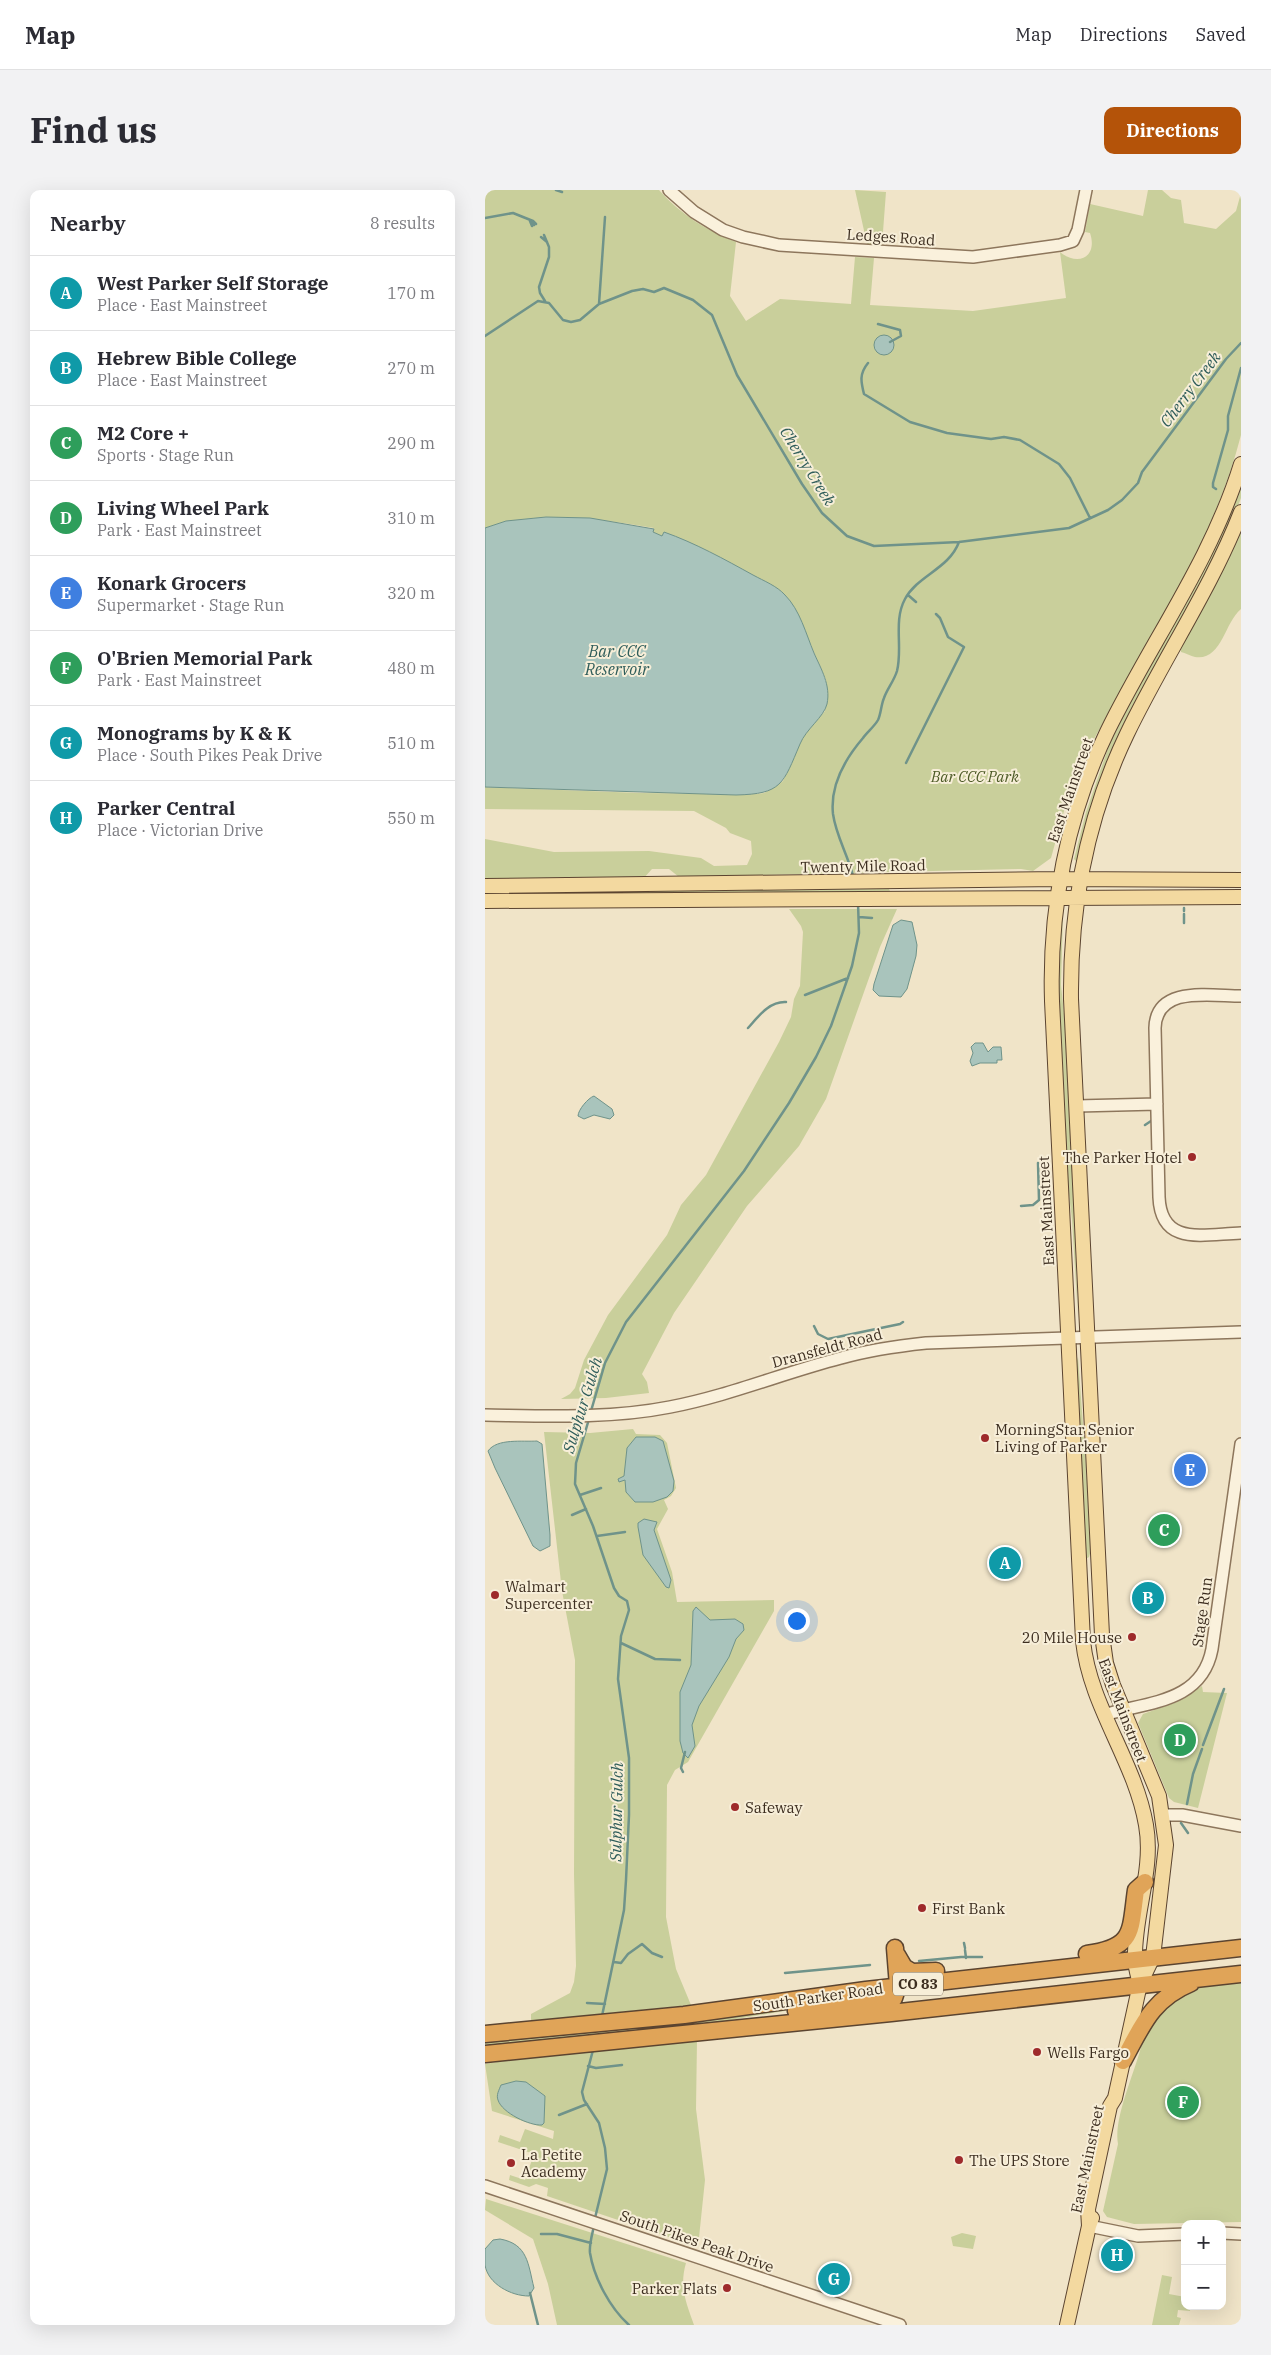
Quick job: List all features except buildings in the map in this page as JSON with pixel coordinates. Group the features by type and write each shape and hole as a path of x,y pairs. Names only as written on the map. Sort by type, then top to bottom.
{"highway":[{"path":"1034,1970 1061,1957 1107,1951 1121,1943 1130,1929 1136,1890 1145,1882"},
{"path":"782,2023 790,2012 894,1998 898,1986 895,1948 885,1972 866,1990"},
{"name":"South Parker Road","path":"485,2034 684,2014 1005,1973 1241,1948"},
{"path":"897,1955 905,1967 912,1972 986,1965 1005,1973"},
{"name":"South Parker Road","path":"485,2054 1241,1974"},
{"path":"1123,2062 1155,2005 1174,1991 1204,1977"}],"main road":[{"name":"East Mainstreet","path":"1140,1984 1135,1958 1148,1854 1146,1825 1138,1794 1104,1715 1086,1660 1051,982 1057,898 1075,814 1100,747 1119,708 1207,550 1221,519 1241,464"},
{"name":"East Mainstreet","path":"1067,2325 1089,2226 1096,2211 1117,2108 1115,2098 1140,1984 1153,1956 1165,1862 1163,1815 1153,1779 1106,1664 1102,1635 1071,985 1076,898 1097,808 1121,746 1218,564 1241,512"},
{"name":"Twenty Mile Road","path":"485,886 782,884 1060,879 1241,880"},
{"path":"485,901 1241,897"},
{"path":"1082,1611 1087,1612 1091,1617 1098,1656 1106,1664"},
{"path":"1121,1753 1132,1762 1152,1809 1163,1815"}],"street":[{"name":"Ledges Road","path":"669,190 689,208 714,225 753,240 798,246 966,256 1047,247 1073,241 1078,230 1086,190"},
{"path":"1241,996 1181,996 1170,1000 1162,1007 1155,1022 1159,1206 1164,1222 1172,1230 1184,1234 1241,1233"},
{"path":"1077,1106 1157,1104"},
{"name":"Dransfeldt Road","path":"485,1415 597,1416 642,1411 685,1403 833,1360 882,1349 926,1343 1241,1332"},
{"name":"Stage Run","path":"1104,1715 1180,1694 1199,1679 1207,1667 1212,1649 1241,1444"},
{"path":"1163,1815 1182,1815 1241,1826"},
{"name":"South Pikes Peak Drive","path":"485,2186 877,2321 899,2325"},
{"path":"1089,2226 1138,2236 1181,2234"},
{"path":"1226,2233 1241,2234"}],"green space":[{"name":"Bar CCC Park","path":"485,190 659,190 676,207 695,221 715,233 736,242 730,296 746,321 780,299 851,304 855,257 874,258 870,305 973,311 1066,298 1060,252 1073,259 1080,259 1089,254 1092,241 1090,233 1085,232 1090,204 1143,216 1148,190 1162,190 1171,198 1181,200 1184,223 1216,229 1236,211 1241,193 1241,435 1228,479 1192,562 1149,643 1081,763 1069,793 1051,858 1033,871 1021,869 679,877 669,869 652,869 643,879 485,880 485,839 554,852 649,851 701,858 714,866 747,865 752,854 751,841 730,833 726,828 694,811 485,809 485,787 641,793 764,793 783,781 803,735 825,711 826,680 796,611 786,596 773,586 710,552 664,533 662,536 652,532 654,528 590,519 527,519 485,528"},
{"path":"855,190 886,192 882,245 867,244"},
{"path":"1241,480 1241,498 1229,529 1190,604 1076,861 1074,859 1086,812 1115,728"},
{"path":"1241,527 1241,609 1230,623 1222,640 1211,653 1204,657 1195,657 1181,652 1180,644"},
{"path":"889,889 891,893 570,894 604,890"},
{"path":"789,909 897,909 880,947 826,1099 799,1146 747,1206 674,1313 642,1374 647,1382 649,1393 606,1398 561,1399 570,1394 575,1388 584,1360 608,1315 667,1235 681,1205 706,1175 791,1017 794,999 800,986 803,932"},
{"path":"1063,914 1061,985 1069,1062 1078,1318 1072,1220 1064,1151 1057,1010 1060,924"},
{"path":"1078,1357 1092,1547 1089,1557 1086,1559 1075,1368"},
{"path":"633,1429 636,1434 660,1435 667,1443 676,1488 671,1496 664,1500 668,1509 657,1529 672,1572 677,1602 774,1600 774,1611 688,1762 675,1770 667,1785 666,1917 676,1969 691,2005 531,2021 531,2014 570,1993 574,1982 576,1966 574,1874 575,1660 562,1591 544,1432 590,1433"},
{"path":"1202,1686 1203,1692 1227,1693 1198,1808 1174,1802 1169,1798 1138,1723 1143,1714 1177,1702"},
{"path":"1241,1982 1241,2222 1181,2220 1181,2223 1134,2224 1107,2217 1103,2211 1118,2144 1119,2121 1142,2043 1146,2037 1151,2020 1191,1987"},
{"path":"844,2001 724,2021 485,2047 485,2041 647,2027"},
{"path":"697,2040 696,2109 705,2180 698,2247 547,2196 548,2188 536,2184 529,2187 509,2180 510,2175 525,2180 534,2154 498,2142 500,2135 520,2142 525,2129 553,2139 554,2131 492,2111 485,2064 541,2055"},
{"path":"486,2199 686,2263 683,2287 694,2325 557,2325 548,2284 533,2239 485,2210"},
{"path":"962,2233 976,2236 973,2249 953,2246 951,2237"},
{"path":"1162,2275 1172,2277 1169,2294 1181,2296 1181,2310 1190,2311 1178,2310 1177,2317 1181,2318 1179,2325 1152,2325"}],"water":[{"path":"884,335 891,338 894,345 891,352 884,355 877,352 874,345 877,338"},
{"name":"Bar CCC Reservoir","path":"546,517 590,518 654,529 653,532 662,536 664,532 720,557 770,584 785,595 795,608 802,622 825,677 828,697 825,709 806,733 789,769 779,784 763,792 736,795 485,787 485,528 506,521"},
{"path":"901,920 912,922 917,945 907,989 901,997 879,996 873,990 874,984 893,925"},
{"path":"975,1043 983,1043 988,1052 993,1047 1001,1047 1002,1060 997,1060 997,1063 980,1063 972,1066 970,1061 973,1053 971,1047"},
{"path":"594,1096 612,1109 614,1115 610,1119 594,1115 584,1119 578,1116 584,1104"},
{"path":"636,1437 655,1437 663,1441 674,1481 673,1491 667,1497 653,1502 635,1502 626,1492 625,1480 619,1482 618,1479 624,1476 627,1448"},
{"path":"537,1441 542,1444 550,1535 550,1546 540,1551 533,1546 488,1451 497,1444 504,1442"},
{"path":"644,1519 657,1522 654,1530 671,1580 669,1588 666,1587 643,1555 638,1523"},
{"path":"696,1607 710,1620 735,1619 743,1624 744,1630 736,1639 729,1657 699,1706 692,1725 695,1746 688,1758 683,1753 680,1741 680,1692 691,1665 693,1611"},
{"path":"516,2081 526,2082 545,2096 544,2123 542,2125 517,2118 505,2110 498,2100 497,2096 501,2085"},
{"path":"500,2239 516,2245 525,2256 534,2288 529,2296 515,2294 501,2288 487,2272 485,2249 493,2240"}],"waterway":[{"path":"556,190 562,192"},
{"path":"485,218 513,213 536,224"},
{"path":"599,304 605,217"},
{"path":"530,221 532,226"},
{"path":"530,221 534,225"},
{"path":"544,235 549,247 549,257 539,287 545,301"},
{"path":"541,237 547,242"},
{"name":"Cherry Creek","path":"485,336 538,301 549,303 563,320 571,322 580,320 599,304 632,291 643,289 654,292 664,288 693,300 712,315 737,375 802,484 822,513 847,536 874,546 959,542 1069,528 1108,510 1122,500 1138,483 1142,472 1226,359 1241,343"},
{"path":"878,324 900,330 901,336 890,342"},
{"path":"868,363 861,378 864,394 910,422 947,433 991,439 1004,437 1020,440 1059,464 1070,478 1090,518"},
{"path":"1216,489 1213,487 1213,483 1228,430 1228,416 1241,368"},
{"name":"Sulphur Gulch","path":"853,876 833,814 836,783 850,755 878,720 885,695 896,675 899,662 901,607 905,599 918,584 948,559 959,542"},
{"path":"908,595 916,602"},
{"path":"906,763 964,647 948,637 940,618 936,614"},
{"name":"Sulphur Gulch","path":"591,1411 605,1363 626,1322 744,1171 789,1103 816,1057 831,1026 852,966 859,933 858,903"},
{"path":"1184,914 1184,923"},
{"path":"859,917 872,918"},
{"path":"805,995 848,978"},
{"path":"748,1028 769,1007 780,1002 786,1002"},
{"path":"1145,1125 1151,1121"},
{"path":"1021,1206 1033,1205 1039,1200 1038,1163"},
{"path":"814,1326 818,1334 828,1339 903,1322"},
{"name":"Sulphur Gulch","path":"589,1419 576,1463 575,1484 593,1526 614,1588 619,1596 627,1601 629,1610 621,1636 618,1679 629,1758 626,1880 624,1910 602,2016"},
{"path":"580,1495 601,1488"},
{"path":"572,1515 586,1509"},
{"path":"597,1536 625,1532"},
{"path":"621,1643 655,1659 680,1660"},
{"path":"1203,1745 1224,1689"},
{"path":"1187,1804 1193,1774 1202,1749"},
{"path":"683,1772 681,1768 685,1752"},
{"path":"1181,1823 1188,1833"},
{"path":"964,1943 965,1948"},
{"path":"614,1962 621,1963 628,1954 642,1944 652,1953 662,1957"},
{"path":"965,1950 966,1958"},
{"path":"919,1961 982,1957"},
{"path":"785,1973 870,1965"},
{"path":"587,2003 605,2004"},
{"name":"Sulphur Gulch","path":"593,2050 582,2092 584,2100 599,2123 605,2148 607,2169 595,2218"},
{"path":"588,2066 596,2068 622,2065"},
{"path":"559,2115 587,2104"},
{"name":"Sulphur Gulch","path":"594,2226 590,2250 595,2272 609,2301 629,2325"},
{"path":"541,2234 557,2234 591,2243"},
{"path":"530,2293 538,2325"}],"place":[{"name":"The Parker Hotel","path":"1192,1157"},
{"name":"MorningStar Senior Living of Parker","path":"985,1438"},
{"name":"Konark Grocers","path":"1190,1470"},
{"name":"M2 Core +","path":"1164,1530"},
{"name":"West Parker Self Storage","path":"1005,1563"},
{"name":"Walmart Supercenter","path":"495,1595"},
{"name":"Hebrew Bible College","path":"1148,1598"},
{"name":"20 Mile House","path":"1132,1637"},
{"name":"Living Wheel Park","path":"1180,1740"},
{"name":"Safeway","path":"735,1807"},
{"name":"First Bank","path":"922,1908"},
{"name":"Wells Fargo","path":"1037,2052"},
{"name":"O'Brien Memorial Park","path":"1183,2102"},
{"name":"The UPS Store","path":"959,2160"},
{"name":"La Petite Academy","path":"511,2163"},
{"name":"Parker Central","path":"1117,2255"},
{"name":"Monograms by K & K","path":"834,2279"},
{"name":"Parker Flats","path":"727,2288"}]}
